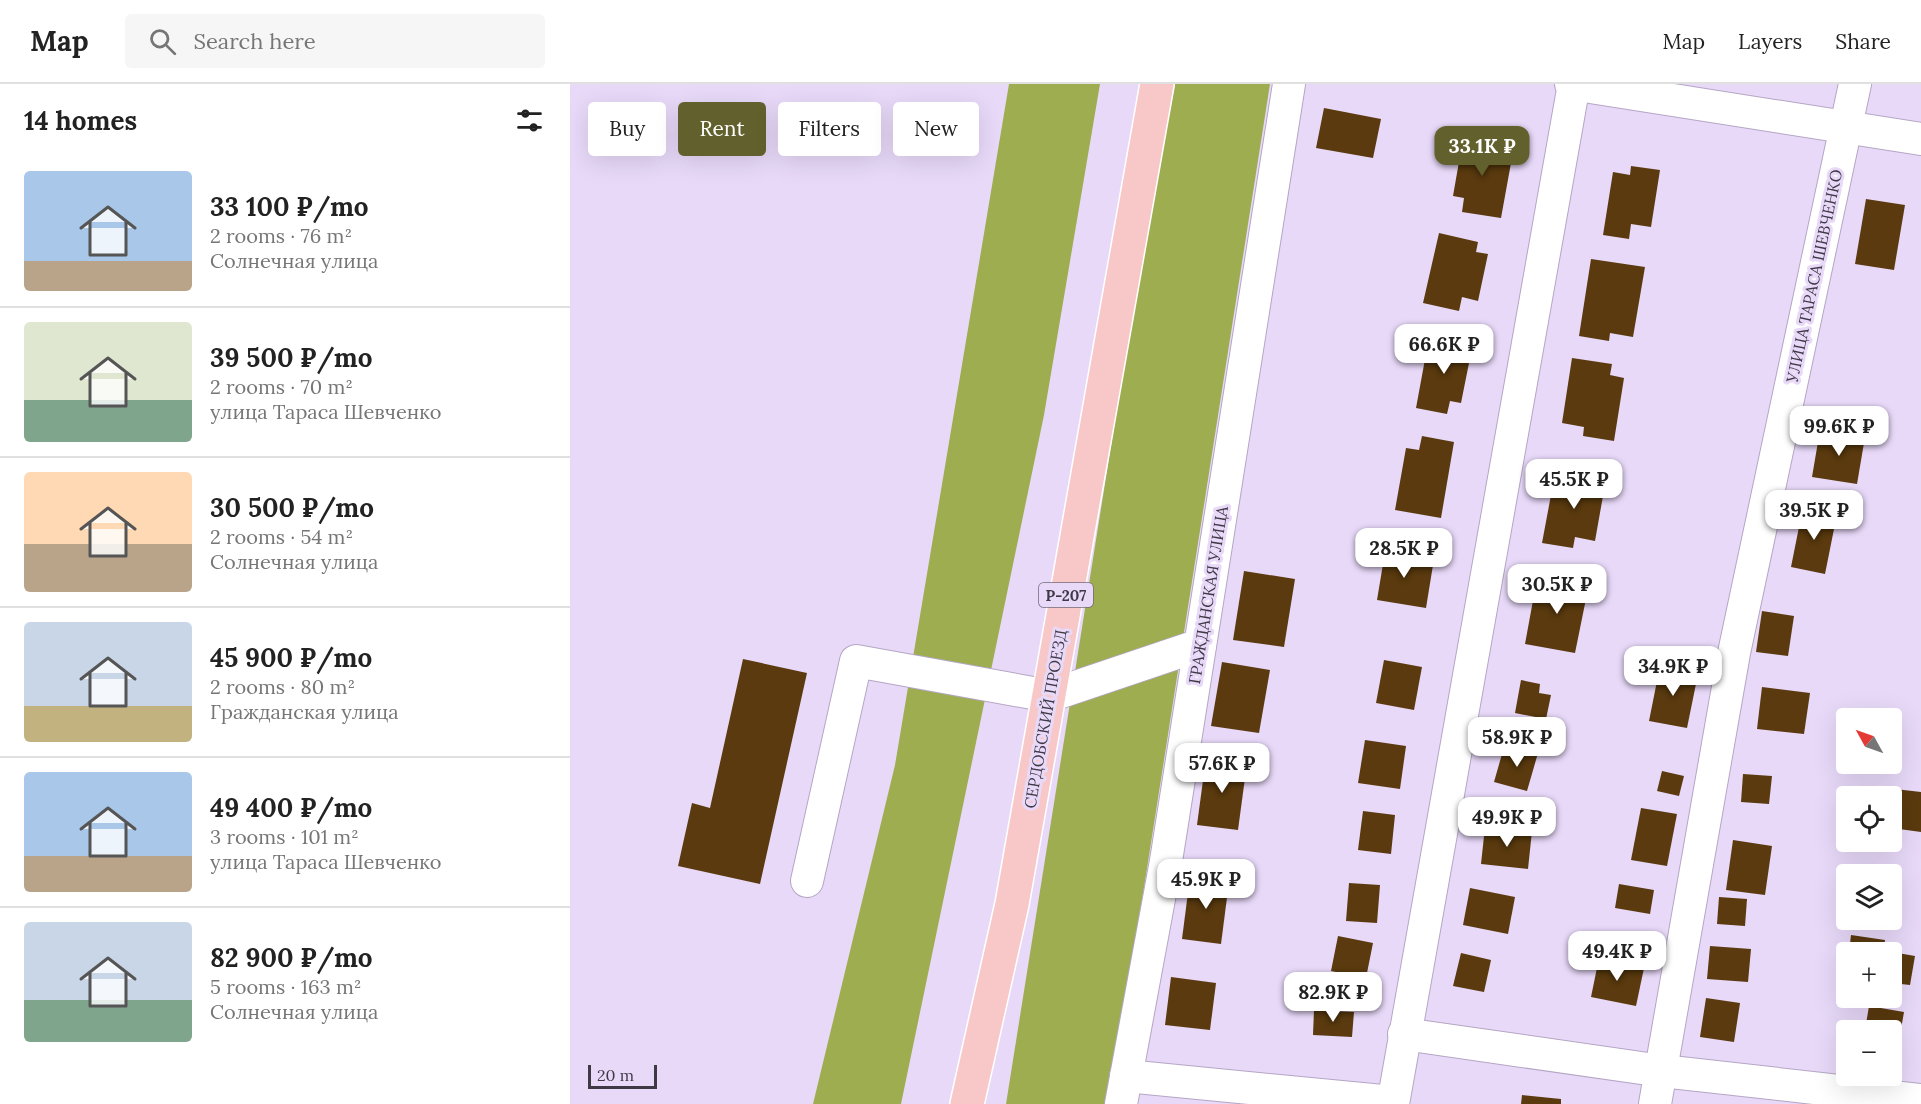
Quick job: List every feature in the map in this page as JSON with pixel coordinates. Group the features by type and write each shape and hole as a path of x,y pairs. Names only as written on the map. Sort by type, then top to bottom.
{"main road":[{"name":"СЕРДОБСКИЙ ПРОЕЗД","path":"967,1104 1012,904 1156,84"}],"street":[{"name":"ГРАЖДАНСКАЯ УЛИЦА","path":"1123,1090 1166,861 1289,84"},
{"path":"1123,1090 1393,1103 1573,84 1921,139"},
{"name":"УЛИЦА ТАРАСА ШЕВЧЕНКО","path":"1655,1104 1734,653 1855,84"},
{"path":"807,881 856,661 1049,696 1200,645"},
{"path":"1404,1034 1662,1071 1921,1100"}],"green space":[{"path":"1009,84 1100,84 1044,415 901,1104 813,1104 895,765"},
{"path":"1175,84 1270,84 1143,894 1106,1104 1006,1104 1137,283"}],"building":[{"path":"1324,108 1381,119 1373,158 1316,148"},
{"path":"1464,133 1490,138 1489,148 1513,152 1501,218 1462,212 1464,198 1453,196"},
{"path":"1631,166 1660,170 1651,227 1631,224 1629,239 1603,235 1613,172 1630,175"},
{"path":"1866,199 1905,205 1894,270 1855,264"},
{"path":"1439,233 1478,242 1476,252 1488,254 1478,301 1462,297 1459,311 1423,303"},
{"path":"1591,259 1645,267 1633,337 1610,333 1609,341 1579,336"},
{"path":"1441,337 1473,343 1461,403 1450,401 1447,414 1416,408 1428,343 1439,346"},
{"path":"1572,358 1612,364 1610,375 1624,378 1614,441 1583,436 1584,427 1562,423"},
{"path":"1820,430 1865,437 1857,484 1812,477"},
{"path":"1422,436 1454,442 1441,518 1395,510 1406,448 1419,450"},
{"path":"1570,472 1606,479 1595,541 1575,537 1573,548 1542,543 1554,479 1568,481"},
{"path":"1803,507 1837,514 1825,574 1791,567"},
{"path":"1386,546 1413,550 1411,561 1433,565 1426,608 1377,600"},
{"path":"1244,571 1295,579 1284,647 1233,640"},
{"path":"1554,577 1589,584 1575,653 1525,644 1536,584 1552,588"},
{"path":"1762,611 1794,616 1788,656 1756,652"},
{"path":"743,659 807,673 760,884 678,866 692,803 710,808"},
{"path":"1384,660 1422,667 1414,710 1376,703"},
{"path":"1222,662 1270,670 1259,733 1211,726"},
{"path":"1660,666 1698,674 1687,728 1649,721"},
{"path":"1521,680 1540,684 1539,693 1551,695 1546,719 1515,713"},
{"path":"1762,687 1810,693 1804,734 1757,729"},
{"path":"1518,739 1527,741 1525,749 1538,753 1527,791 1494,782 1502,754 1513,757"},
{"path":"1365,740 1406,746 1400,789 1358,783"},
{"path":"1206,758 1247,763 1238,830 1197,825"},
{"path":"1662,771 1684,776 1679,796 1657,791"},
{"path":"1743,774 1772,776 1769,804 1741,802"},
{"path":"1902,790 1921,792 1921,832 1902,829"},
{"path":"1641,808 1677,814 1667,866 1631,860"},
{"path":"1363,811 1395,815 1391,854 1358,850"},
{"path":"1485,827 1532,831 1528,869 1481,864"},
{"path":"1733,840 1772,846 1765,895 1726,890"},
{"path":"1190,877 1229,882 1221,944 1182,939"},
{"path":"1349,883 1380,885 1377,923 1346,921"},
{"path":"1619,884 1654,890 1650,914 1615,908"},
{"path":"1470,888 1515,897 1508,934 1463,925"},
{"path":"1719,897 1747,899 1745,926 1717,924"},
{"path":"1851,935 1885,940 1885,942 1850,942"},
{"path":"1338,936 1373,943 1366,978 1331,971"},
{"path":"1710,946 1751,949 1748,982 1707,979"},
{"path":"1461,953 1491,960 1484,992 1453,986"},
{"path":"1902,954 1915,956 1910,985 1902,984"},
{"path":"1599,958 1644,968 1636,1006 1591,997"},
{"path":"1171,977 1216,983 1210,1030 1165,1025"},
{"path":"1706,998 1740,1003 1734,1042 1700,1037"},
{"path":"1869,1008 1904,1012 1902,1024 1902,1020 1867,1020"},
{"path":"1314,1010 1354,1012 1352,1037 1313,1035"},
{"path":"1522,1095 1561,1099 1561,1104 1521,1104"}]}
